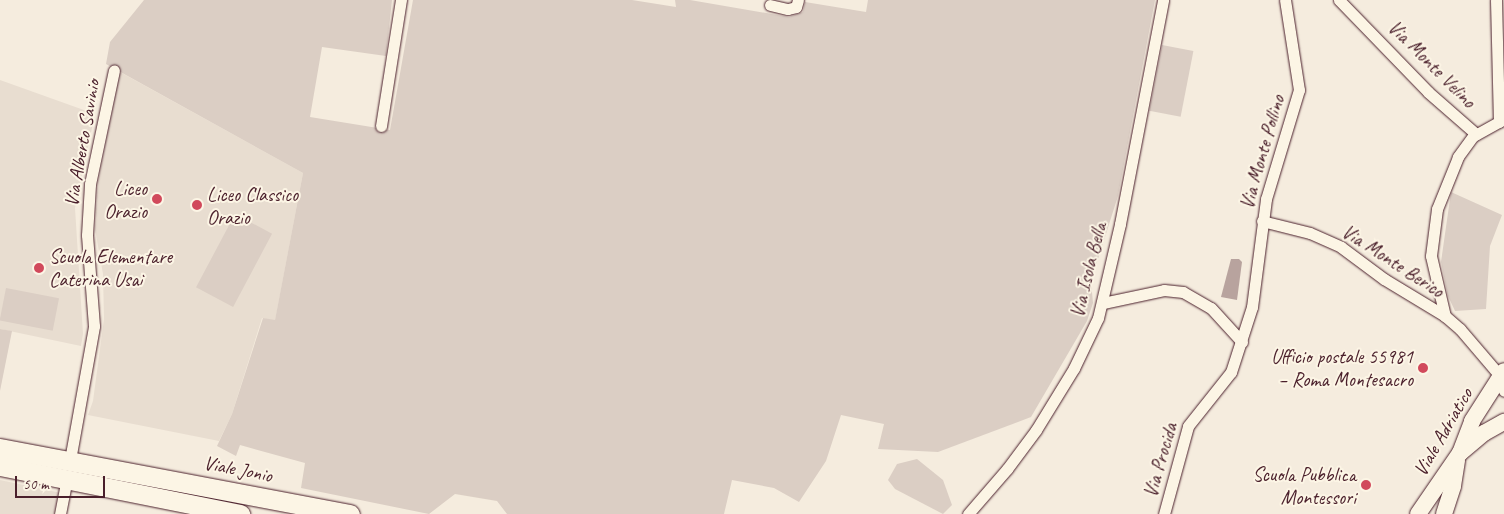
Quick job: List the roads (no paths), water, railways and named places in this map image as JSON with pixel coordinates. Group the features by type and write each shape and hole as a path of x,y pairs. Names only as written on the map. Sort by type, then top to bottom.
{"main road":[{"name":"Viale Jonio","path":"0,448 350,514"},
{"path":"0,466 240,514"}],"street":[{"path":"381,126 401,0"},
{"path":"770,5 788,9 796,7 798,0"},
{"name":"Via Isola Bella","path":"968,514 1011,464 1058,395 1082,353 1103,303 1163,0"},
{"name":"Via Monte Pollino","path":"1242,342 1252,307 1262,221 1268,189 1292,122 1299,90 1286,0"},
{"name":"Via Monte Velino","path":"1339,0 1428,92 1476,134"},
{"path":"1445,316 1432,272 1433,227 1450,173 1466,144 1476,134 1502,121 1496,0"},
{"name":"Via Alberto Savinio","path":"70,460 94,326 88,235 90,184 114,70"},
{"name":"Via Monte Berico","path":"1262,221 1310,233 1341,247 1384,279 1445,316 1460,329 1503,380"},
{"path":"1103,303 1164,290 1183,292 1211,308 1242,342"},
{"name":"Via Procida","path":"1164,514 1188,426 1226,380 1242,342"},
{"name":"Viale Adriatico","path":"1418,514 1458,455 1472,421 1503,380"},
{"path":"1444,514 1453,486 1458,455 1484,433 1504,422"},
{"path":"60,514 67,479"}],"place":[{"name":"Liceo Orazio","path":"157,199"},
{"name":"Liceo Classico Orazio","path":"197,205"},
{"name":"Scuola Elementare Caterina Usai","path":"39,268"},
{"name":"Ufficio postale 55981 – Roma Montesacro","path":"1423,368"},
{"name":"Scuola Pubblica Montessori","path":"1366,485"}]}
